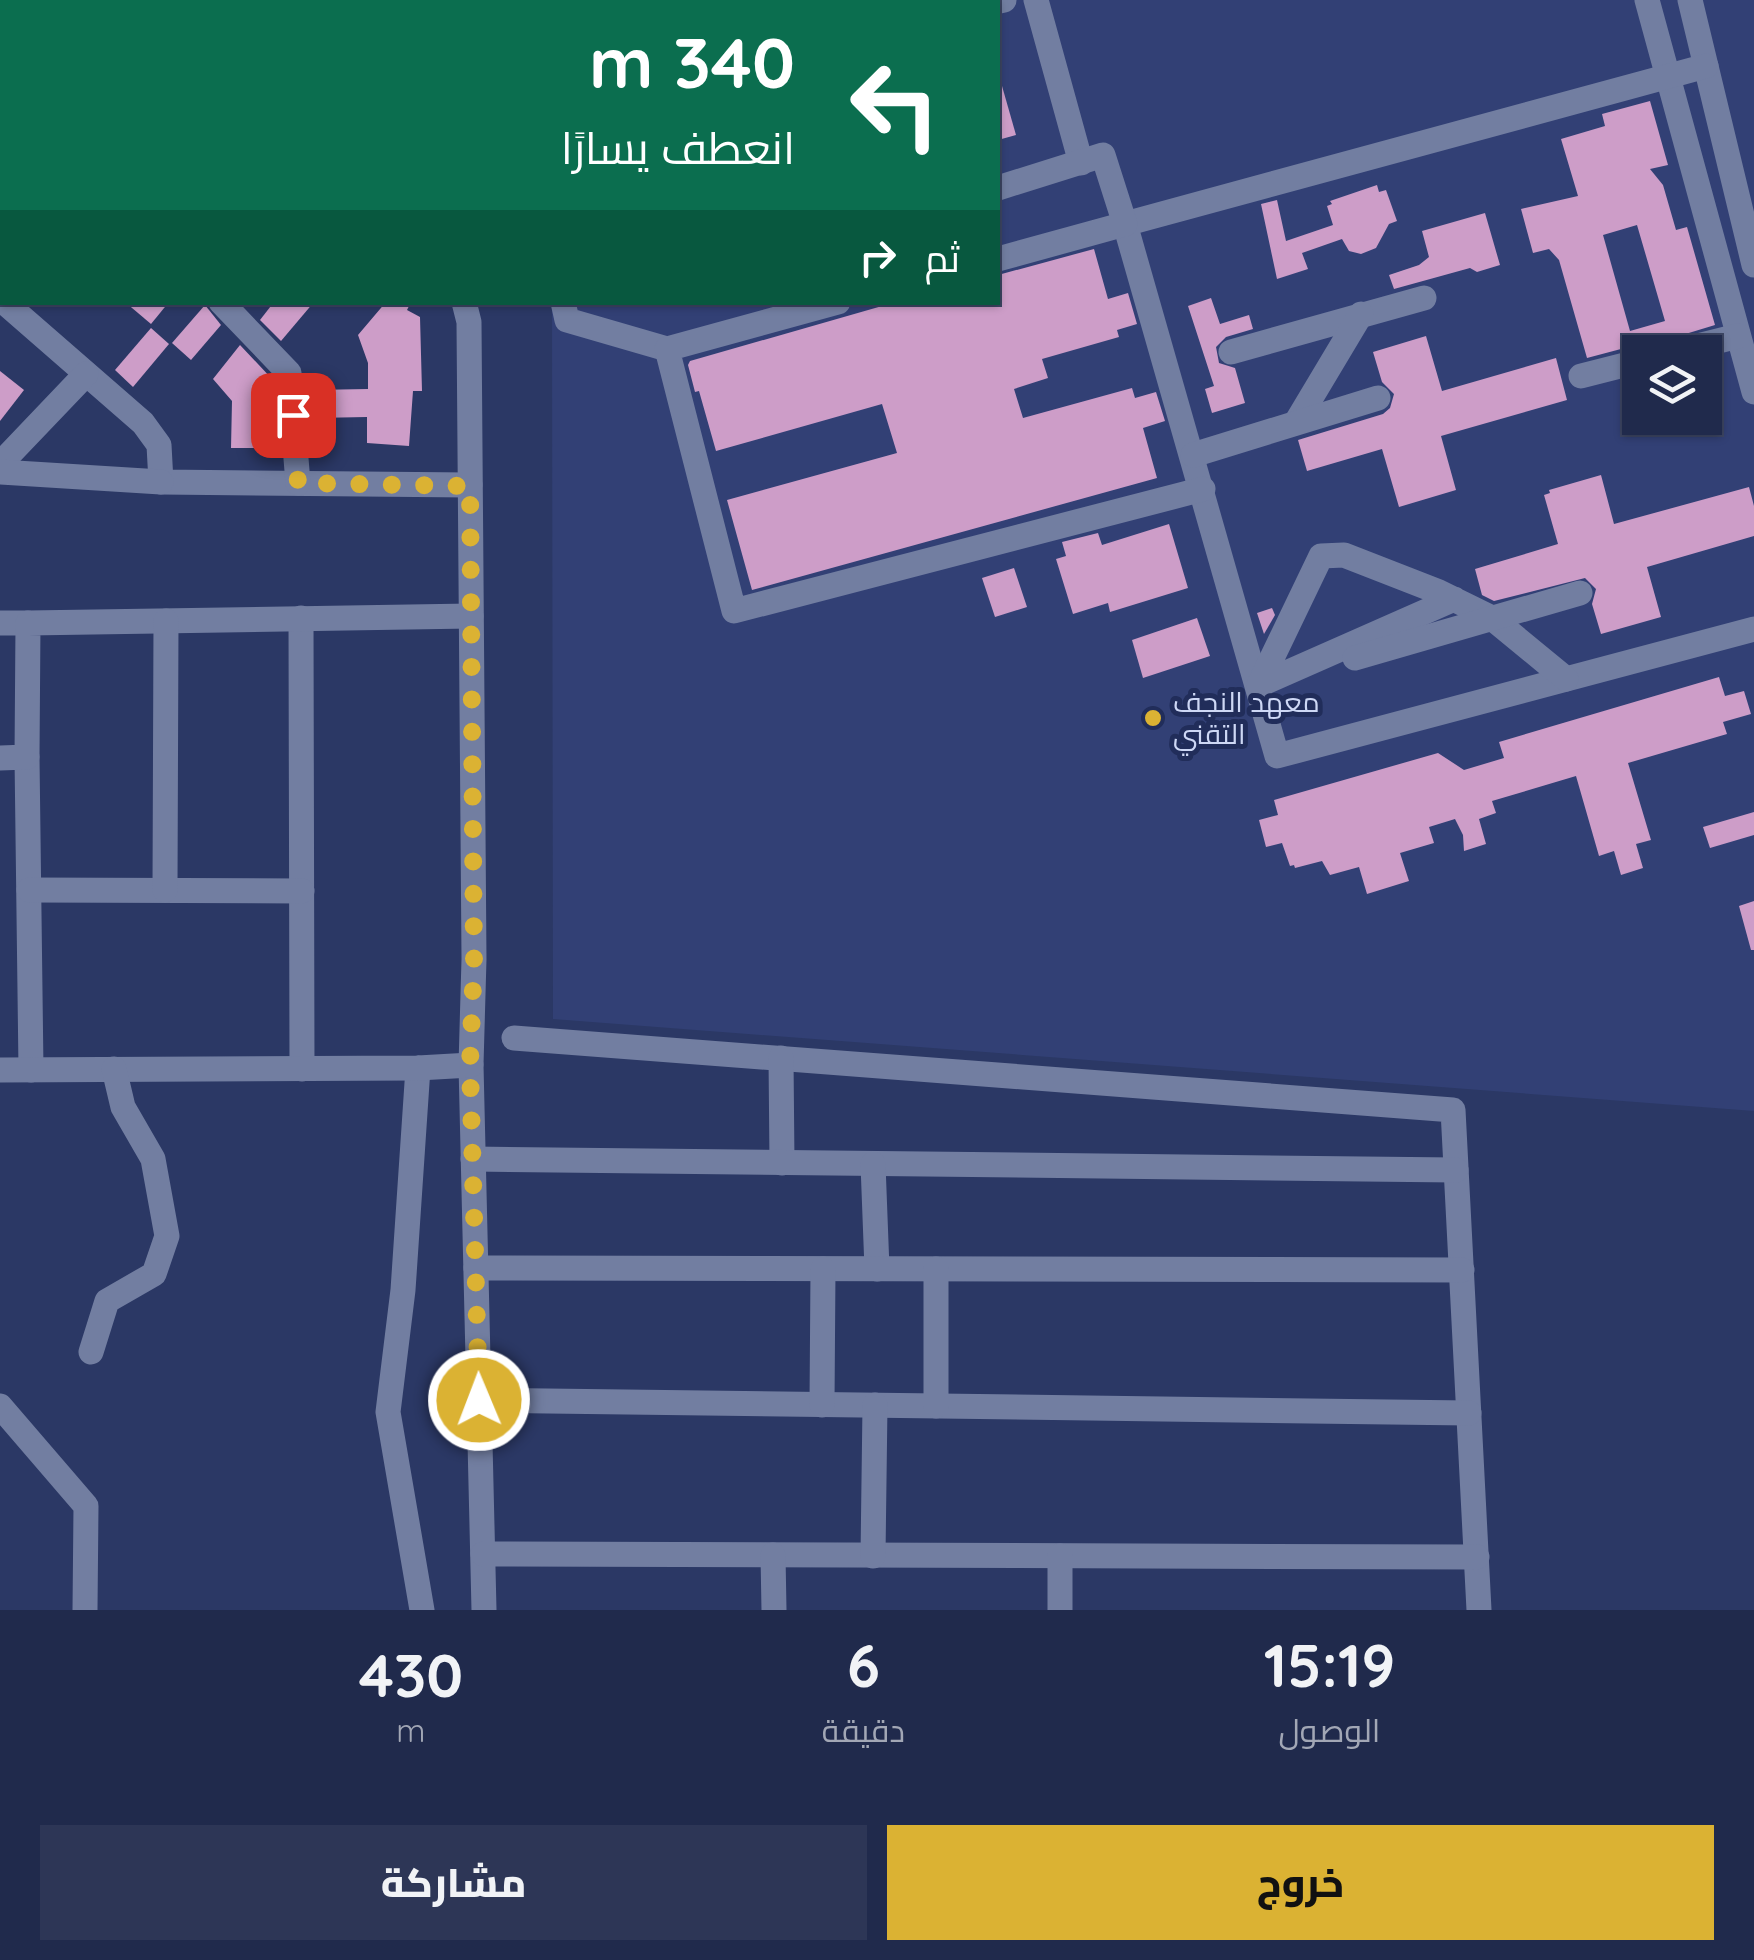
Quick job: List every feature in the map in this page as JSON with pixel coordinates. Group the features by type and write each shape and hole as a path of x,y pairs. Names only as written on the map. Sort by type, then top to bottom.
{"street":[{"path":"1036,0 1081,163"},
{"path":"1647,0 1754,392"},
{"path":"1690,0 1751,255 1717,253"},
{"path":"1000,258 1706,66"},
{"path":"1000,187 1102,155 1194,455 1277,756 1754,630"},
{"path":"1231,352 1424,298"},
{"path":"7,305 152,434 161,458 161,482"},
{"path":"224,305 288,373 298,483"},
{"path":"465,305 469,322 472,616 474,959 470,1065 484,1610"},
{"path":"564,305 568,320 668,349 827,305"},
{"path":"1298,421 1362,314"},
{"path":"1722,340 1738,336"},
{"path":"668,349 734,612 1202,488"},
{"path":"1581,376 1622,366"},
{"path":"0,468 86,374"},
{"path":"1194,455 1378,398"},
{"path":"0,468 161,482 470,486"},
{"path":"1259,685 1322,556 1344,555 1492,618 1566,679"},
{"path":"1259,685 1580,593"},
{"path":"1259,685 1454,599"},
{"path":"0,623 472,616"},
{"path":"301,618 302,1068"},
{"path":"165,890 166,621"},
{"path":"28,623 32,1070"},
{"path":"0,758 27,757"},
{"path":"29,890 302,890"},
{"path":"514,1038 1453,1110 1479,1610"},
{"path":"782,1058 782,1163"},
{"path":"0,1070 470,1065"},
{"path":"418,1068 403,1290 388,1412 422,1610"},
{"path":"91,1352 107,1301 154,1274 167,1236 152,1159 123,1107 114,1069"},
{"path":"473,1159 1456,1170"},
{"path":"873,1164 877,1269"},
{"path":"476,1268 1462,1270"},
{"path":"822,1404 823,1269"},
{"path":"936,1269 936,1406"},
{"path":"479,1400 1469,1413"},
{"path":"0,1406 86,1506 85,1610"},
{"path":"873,1556 875,1406"},
{"path":"483,1554 1476,1558"},
{"path":"774,1555 774,1610"},
{"path":"1060,1556 1060,1610"}],"shaded area":[{"name":"معهد النجف التقني","path":"1000,0 1754,0 1754,1111 553,1019 552,305 1000,305"}],"building":[{"path":"1000,86 1016,135 1000,139"},
{"path":"1650,101 1668,165 1650,169 1663,185 1676,230 1687,227 1715,325 1682,335 1622,335 1622,349 1587,358 1559,260 1549,249 1533,253 1521,209 1578,196 1561,139 1605,126 1602,114","holes":["1637,225 1665,321 1630,331 1603,235"]},
{"path":"1377,185 1379,192 1386,190 1397,221 1389,224 1376,248 1361,254 1349,251 1342,239 1302,253 1308,269 1277,279 1261,204 1277,200 1286,241 1333,225 1327,206 1332,204 1330,201"},
{"path":"1485,213 1500,265 1477,272 1470,268 1394,289 1389,275 1419,265 1429,257 1422,231"},
{"path":"1094,249 1108,299 1128,293 1137,324 1117,330 1119,337 1042,359 1048,378 1014,389 1023,418 1132,388 1135,398 1156,392 1165,421 1143,428 1157,478 752,590 727,500 897,453 882,404 716,451 699,391 695,392 690,361 886,305 1000,305 1000,274"},
{"path":"1211,298 1220,324 1249,315 1253,329 1226,337 1216,347 1219,363 1235,368 1245,403 1212,413 1205,389 1214,386 1188,306"},
{"path":"129,305 167,305 151,324"},
{"path":"205,305 221,325 191,360 172,343"},
{"path":"272,305 311,305 281,341 260,320"},
{"path":"383,305 410,305 407,310 420,317 422,391 413,391 409,446 367,443 367,417 315,418 312,390 368,389 368,363 358,335"},
{"path":"151,328 169,344 133,387 115,370"},
{"path":"1426,336 1442,391 1556,358 1567,400 1441,436 1456,490 1399,507 1382,449 1307,471 1298,440 1383,414 1390,408 1394,394 1382,382 1373,352"},
{"path":"240,345 273,380 279,448 231,448 232,401 213,379"},
{"path":"0,371 24,390 0,421"},
{"path":"1601,475 1614,524 1749,487 1754,506 1754,536 1647,567 1661,617 1601,634 1592,604 1596,589 1585,578 1494,601 1482,595 1475,569 1558,544 1544,495 1549,490"},
{"path":"1169,524 1188,588 1110,612 1108,603 1073,614 1056,559 1066,556 1062,542 1098,533 1102,545"},
{"path":"1014,568 1027,607 995,617 982,578"},
{"path":"1272,608 1275,615 1264,634 1257,613"},
{"path":"1197,618 1210,656 1143,678 1132,640"},
{"path":"1719,677 1725,696 1744,691 1751,714 1723,722 1727,734 1628,763 1651,840 1636,844 1643,868 1621,875 1614,851 1599,856 1576,776 1492,801 1496,813 1479,819 1486,844 1464,851 1463,835 1455,819 1429,827 1434,843 1400,853 1409,881 1367,894 1359,867 1330,875 1322,861 1295,868 1290,866 1282,843 1266,847 1259,820 1278,815 1274,800 1438,753 1464,770 1504,758 1499,742"},
{"path":"1754,812 1754,835 1710,848 1703,827"},
{"path":"1754,901 1754,950 1751,950 1739,906"}],"place":[{"name":"معهد النجف التقني","path":"1153,718"}],"route":[{"path":"293,415 298,483 470,486 474,959 470,1065 479,1400"}]}
